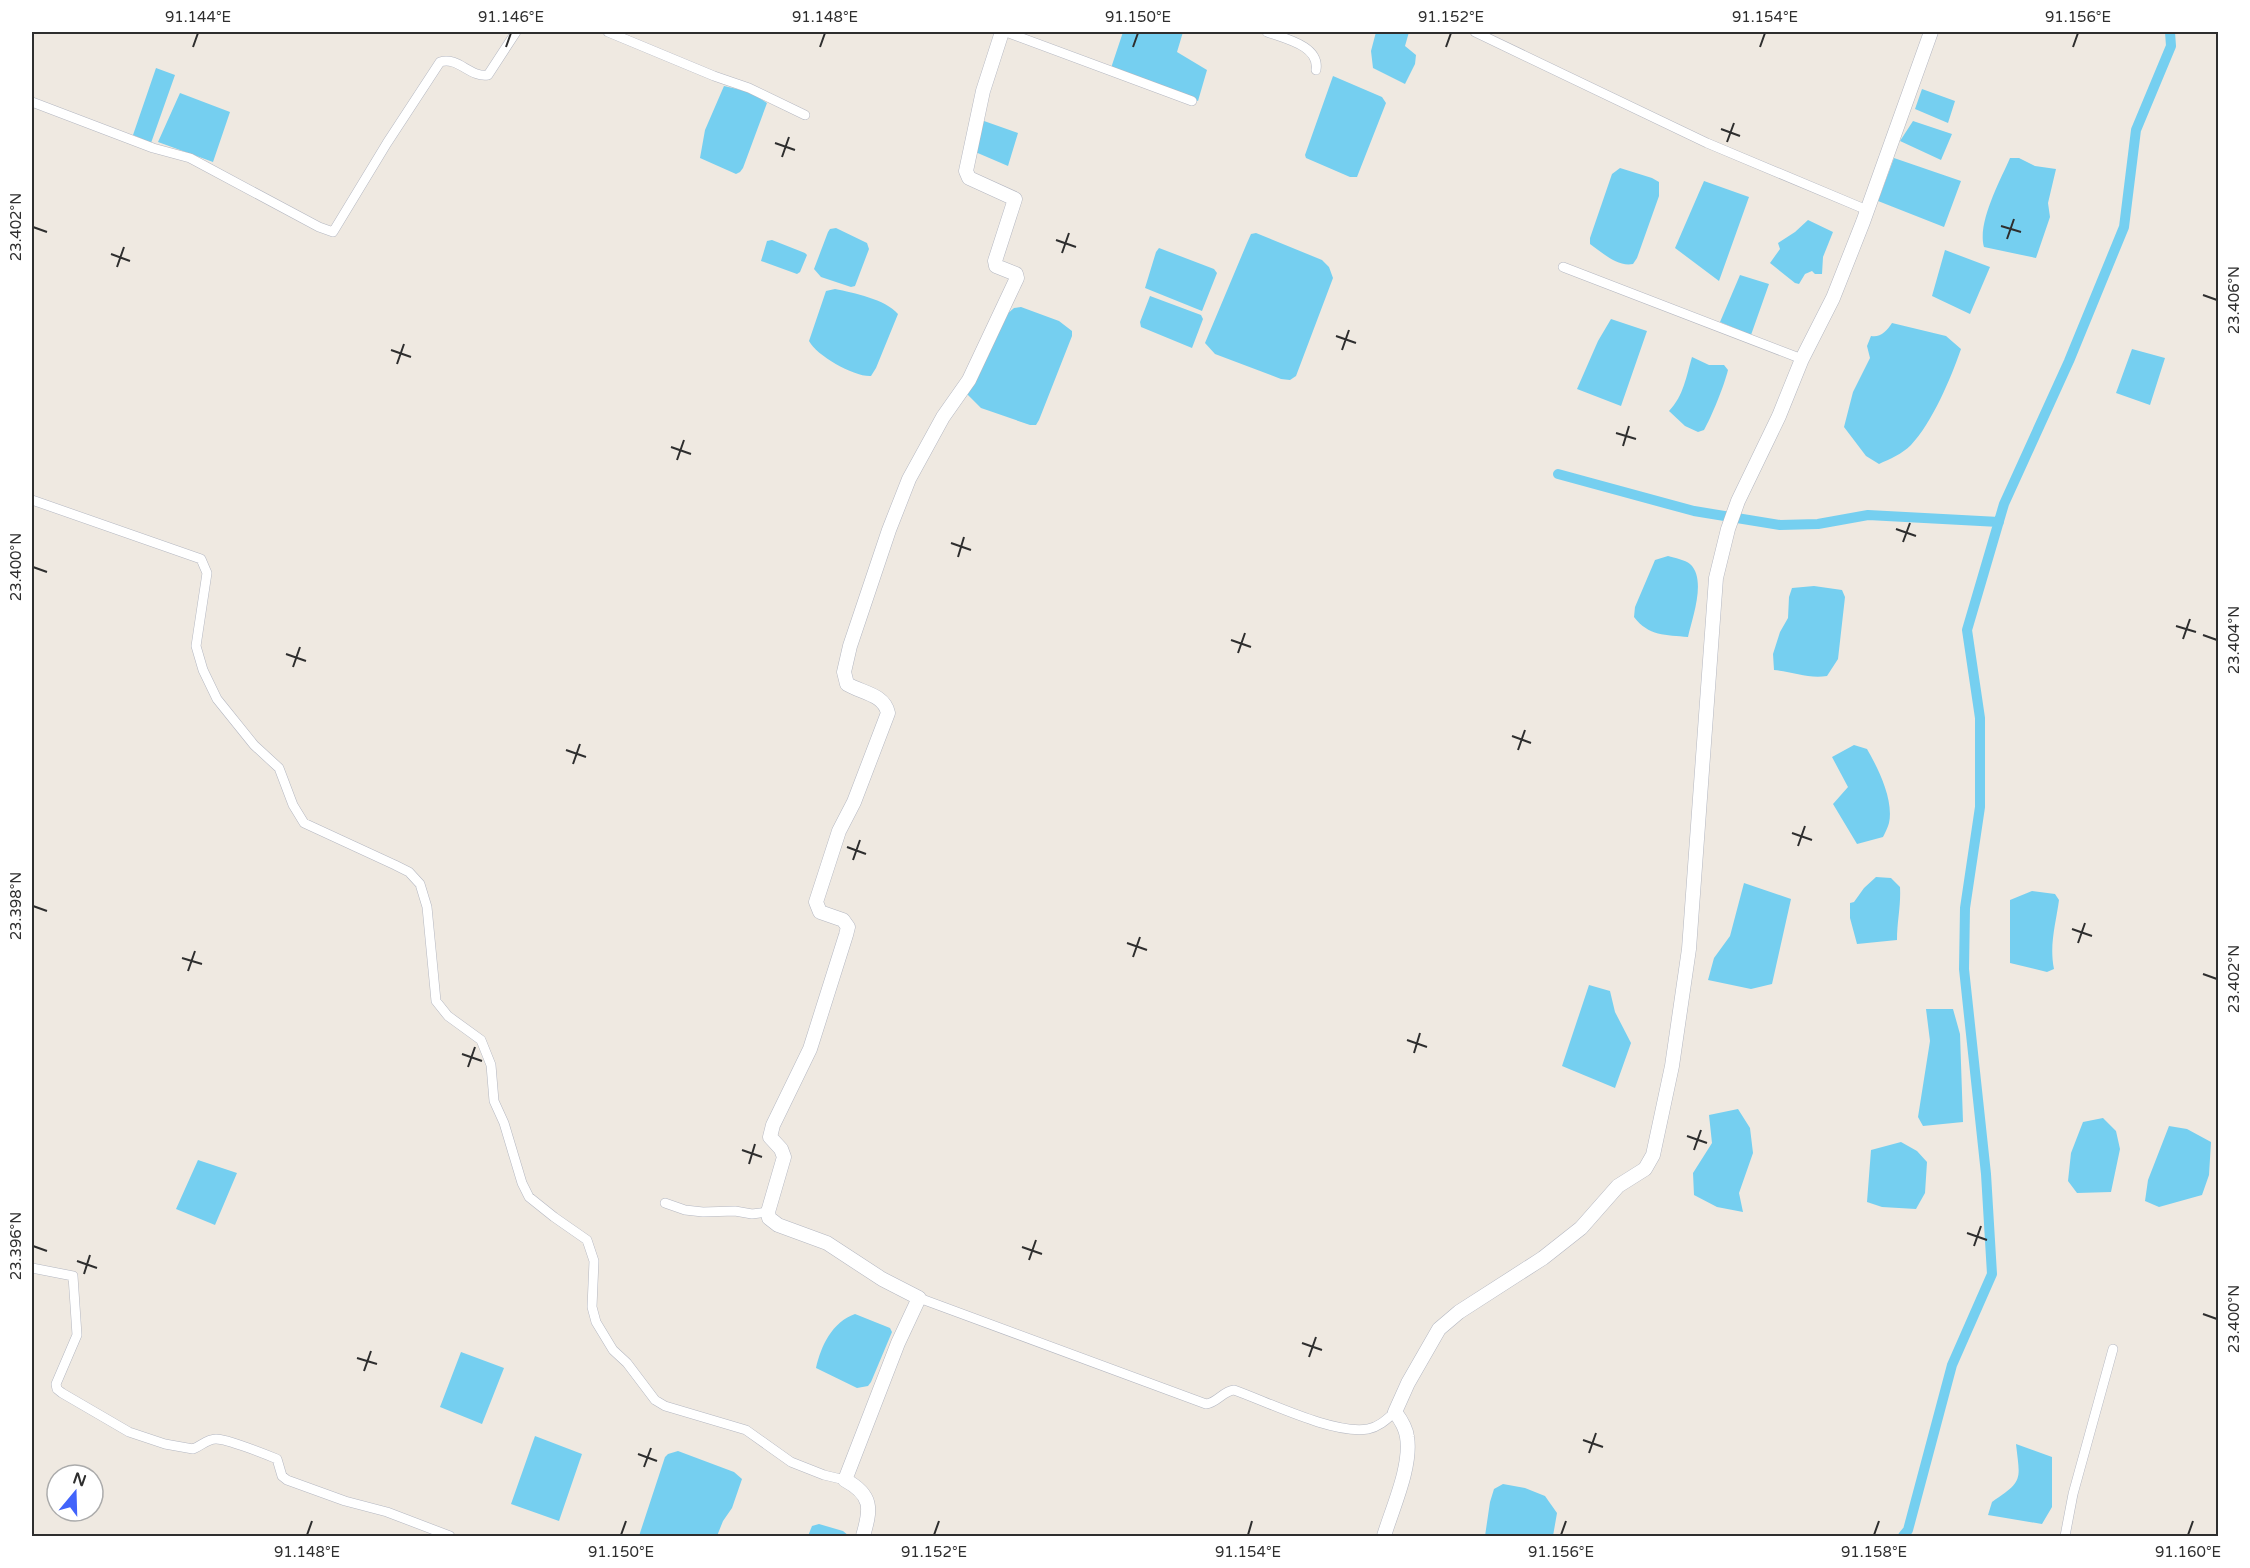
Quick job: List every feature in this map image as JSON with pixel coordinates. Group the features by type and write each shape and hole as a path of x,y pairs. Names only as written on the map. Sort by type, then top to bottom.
{"main road":[{"path":"862,1536 867,1521 868,1502 861,1491 845,1480 894,1354 919,1298 882,1279 826,1243 778,1225 769,1218 768,1212 784,1158 781,1149 770,1137 773,1125 810,1049 848,927 843,920 820,912 816,902 839,831 858,792 888,713 886,705 879,698 847,684 844,672 850,646 889,530 909,479 943,417 969,380 1017,278 1016,274 996,266 994,261 1016,199 969,177 966,171 983,91 1004,32"},
{"path":"1384,1536 1406,1464 1408,1438 1404,1424 1395,1412 1408,1383 1439,1329 1458,1312 1543,1258 1581,1228 1618,1186 1645,1169 1653,1155 1672,1066 1689,949 1710,631 1716,578 1728,529 1738,501 1779,416 1802,358 1833,298 1868,210 1931,32"}],"street":[{"path":"32,102 153,148 190,158 319,227 333,232 440,62 448,61 463,66 478,75 488,75 516,32"},
{"path":"608,32 748,88 805,116"},
{"path":"1004,32 1192,101"},
{"path":"1267,32 1306,48 1314,54 1317,63 1316,70"},
{"path":"1475,32 1707,143 1868,210"},
{"path":"1563,267 1802,358"},
{"path":"32,500 201,559 207,573 196,646 203,670 217,699 254,745 279,768 293,805 304,823 402,868 420,884 427,907 436,1001 448,1016 481,1040 491,1065 495,1101 522,1183 530,1197 587,1240 594,1261 592,1307 596,1322 613,1350 627,1363 655,1400 665,1406 746,1430 791,1462 824,1475 845,1480"},
{"path":"664,1203 685,1210 703,1212 735,1210 752,1214 768,1212"},
{"path":"32,1268 73,1276 77,1335 56,1384 57,1389 62,1393 129,1432 193,1449 205,1441 216,1439 256,1451 277,1460 282,1476 287,1480 345,1501 387,1512 450,1536"},
{"path":"919,1298 1206,1404 1210,1404 1229,1390 1234,1390 1333,1428 1368,1429 1383,1423 1395,1412"},
{"path":"2065,1536 2073,1494 2113,1349"}],"water":[{"path":"1123,32 1183,32 1177,52 1207,70 1198,101 1111,68"},
{"path":"1376,32 1409,32 1405,46 1416,55 1415,64 1405,84 1373,68 1371,51"},
{"path":"156,68 175,75 151,143 133,135"},
{"path":"1333,76 1382,97 1386,103 1357,177 1350,177 1306,158 1305,155"},
{"path":"724,86 750,92 767,103 743,168 736,174 700,158 705,130"},
{"path":"1922,89 1955,101 1948,123 1915,109"},
{"path":"180,93 230,112 213,162 158,142"},
{"path":"984,121 1018,133 1008,166 973,151"},
{"path":"1913,121 1952,134 1941,160 1900,141"},
{"path":"1894,158 1961,181 1944,227 1878,201"},
{"path":"2010,158 2019,158 2035,166 2056,169 2048,203 2050,217 2036,258 1984,247 1984,226 1987,214"},
{"path":"1620,168 1659,182 1659,196 1633,264 1616,261 1590,244 1612,174"},
{"path":"1704,181 1749,197 1719,281 1675,248"},
{"path":"1808,220 1833,232 1823,257 1822,274 1815,274 1812,271 1805,274 1799,284 1770,263 1780,249 1778,243"},
{"path":"836,228 867,243 869,249 855,286 851,287 821,277 814,269 828,232"},
{"path":"1256,233 1322,260 1329,267 1333,278 1296,376 1290,380 1281,379 1215,354 1205,343 1251,234"},
{"path":"772,240 807,255 800,272 797,274 761,261 767,241"},
{"path":"1159,248 1214,269 1217,273 1202,311 1145,288"},
{"path":"1945,250 1990,267 1970,314 1932,296"},
{"path":"1740,275 1769,284 1751,335 1720,322"},
{"path":"835,289 885,304 898,314 871,376 855,373 828,359 809,341 826,291"},
{"path":"1150,296 1201,315 1203,319 1192,348 1141,327 1140,322"},
{"path":"1021,307 1059,321 1072,331 1036,425 981,408 967,394 1006,315 1014,308"},
{"path":"1611,319 1647,331 1621,406 1577,389 1598,341"},
{"path":"1892,323 1946,336 1961,349 1940,400 1919,436 1904,451 1879,464 1866,456 1844,427 1853,392 1870,358 1867,346 1871,336 1883,333"},
{"path":"2132,349 2165,358 2150,405 2116,393"},
{"path":"1692,357 1709,365 1724,365 1728,370 1707,424 1704,430 1698,432 1685,426 1669,411 1681,392"},
{"path":"1668,556 1690,564 1697,579 1697,599 1688,637 1651,631 1634,617 1635,607 1655,560"},
{"path":"1814,586 1842,590 1845,597 1838,659 1827,676 1807,676 1774,670 1773,654 1780,632 1788,618 1792,588"},
{"path":"1854,745 1867,749 1884,784 1890,814 1889,825 1883,837 1857,844 1833,804 1848,787 1832,757"},
{"path":"1876,877 1891,878 1900,887 1897,940 1857,944 1850,918 1850,903 1854,902"},
{"path":"1744,883 1791,899 1772,984 1751,989 1708,980 1714,958 1730,936"},
{"path":"2032,891 2055,894 2059,900 2053,943 2054,969 2047,972 2010,963 2010,900"},
{"path":"1589,985 1610,991 1615,1012 1631,1043 1615,1088 1562,1066"},
{"path":"1926,1009 1953,1009 1960,1034 1963,1122 1923,1126 1918,1117 1930,1041"},
{"path":"1738,1109 1750,1128 1753,1153 1739,1193 1743,1212 1717,1207 1694,1195 1693,1173 1712,1143 1709,1115"},
{"path":"2103,1118 2116,1131 2120,1149 2111,1192 2077,1193 2068,1181 2071,1153 2083,1122"},
{"path":"2169,1126 2187,1129 2211,1142 2209,1175 2202,1195 2159,1207 2145,1201 2148,1180"},
{"path":"1901,1142 1917,1151 1927,1162 1925,1193 1916,1209 1882,1207 1867,1202 1871,1150"},
{"path":"198,1160 237,1173 215,1225 176,1209"},
{"path":"855,1314 890,1328 892,1332 871,1382 868,1386 857,1388 816,1368 821,1351 834,1329"},
{"path":"461,1352 504,1368 482,1424 440,1407"},
{"path":"535,1436 582,1454 559,1521 511,1504"},
{"path":"2016,1444 2052,1457 2052,1507 2042,1524 1988,1515 1992,1502 2010,1489 2018,1479"},
{"path":"678,1451 734,1472 742,1479 732,1508 717,1536 639,1536 665,1457"},
{"path":"1503,1484 1525,1488 1545,1496 1557,1513 1553,1536 1485,1536 1494,1489"},
{"path":"819,1524 843,1531 849,1536 808,1536 812,1526"}],"waterway":[{"path":"1903,1536 1908,1530 1952,1365 1992,1274 1986,1174 1964,969 1965,908 1980,807 1980,718 1967,630 2004,504 2069,361 2124,227 2136,130 2171,46 2170,32"},
{"path":"1558,474 1694,511 1780,525 1818,524 1868,515 1999,522"}]}
